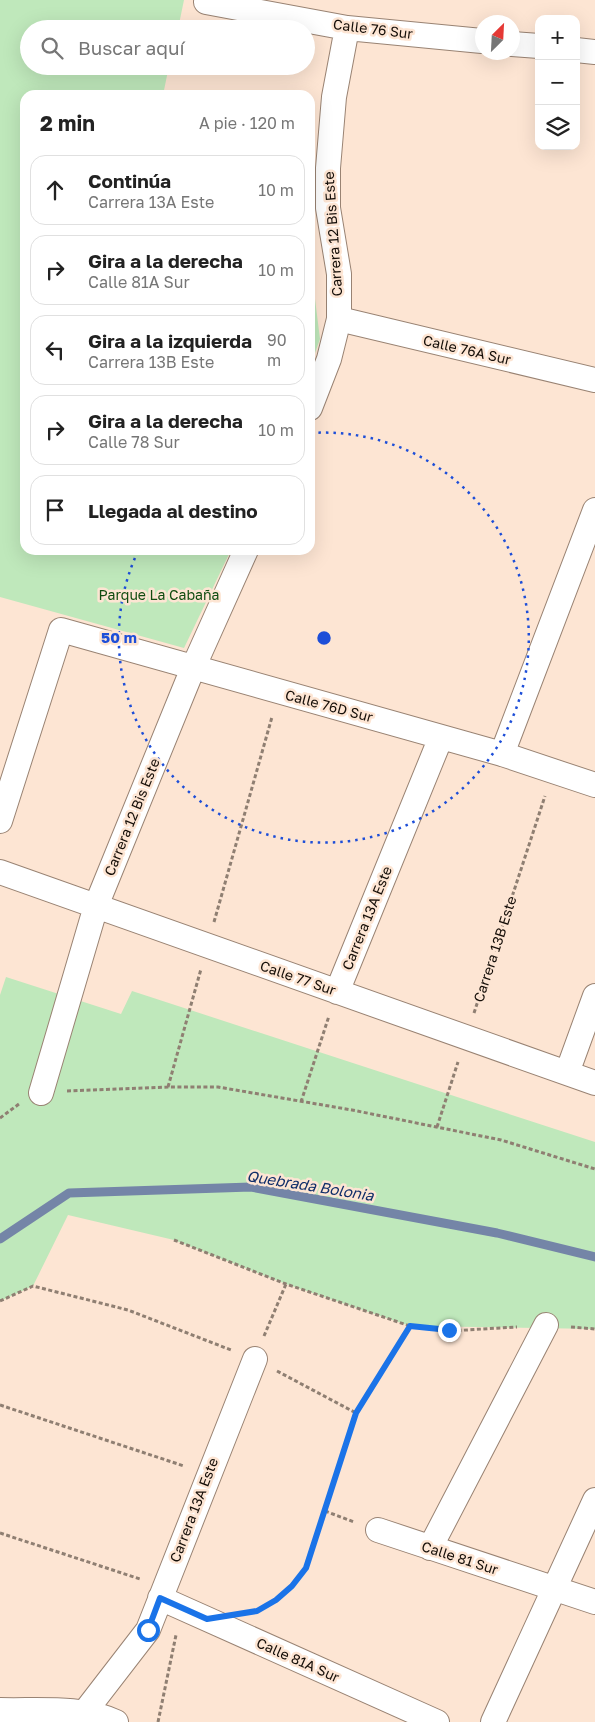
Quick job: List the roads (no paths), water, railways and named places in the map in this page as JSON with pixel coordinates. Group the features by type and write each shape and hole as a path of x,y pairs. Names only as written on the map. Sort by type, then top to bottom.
{"street":[{"name":"Calle 76 Sur","path":"206,2 304,20"},
{"name":"Calle 76 Sur","path":"315,22 347,28 475,40"},
{"name":"Carrera 12 Bis Este","path":"315,395 329,358 339,320 339,274 328,208 328,168 334,97 347,28"},
{"path":"520,45 535,46"},
{"path":"580,50 595,52"},
{"name":"Calle 76A Sur","path":"339,320 595,380"},
{"path":"502,754 595,510"},
{"name":"Carrera 12 Bis Este","path":"41,1093 96,906 194,668 244,555"},
{"name":"Calle 76D Sur","path":"0,821 61,630 502,754 595,786"},
{"name":"Carrera 13A Este","path":"337,992 441,737"},
{"name":"Calle 77 Sur","path":"0,872 595,1083"},
{"path":"567,1073 595,996"},
{"path":"430,1548 546,1325"},
{"name":"Carrera 13A Este","path":"80,1717 148,1630 255,1359"},
{"path":"493,1722 595,1500"},
{"name":"Calle 81 Sur","path":"378,1530 595,1602"},
{"name":"Calle 81A Sur","path":"162,1593 182,1608 437,1722"},
{"path":"0,1710 116,1722"}],"waterway":[{"name":"Quebrada Bolonia","path":"0,1239 69,1193 251,1187 497,1233 595,1257"}],"park label":[{"name":"Parque La Cabaña","path":"159,595"}]}
